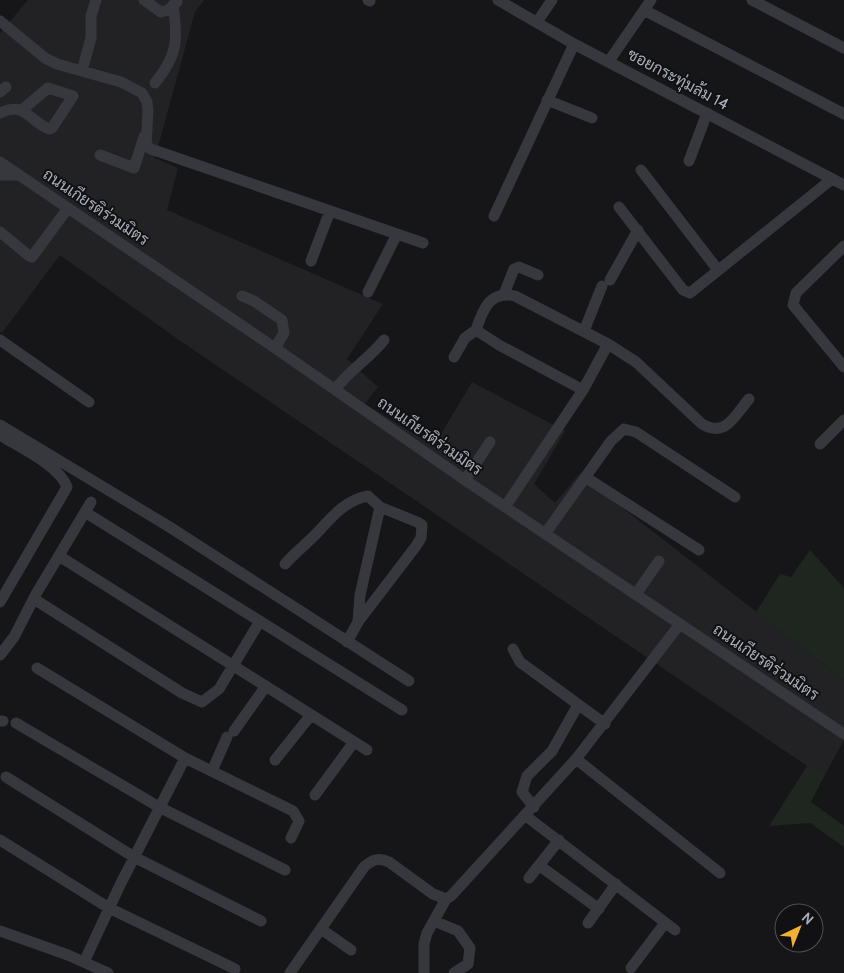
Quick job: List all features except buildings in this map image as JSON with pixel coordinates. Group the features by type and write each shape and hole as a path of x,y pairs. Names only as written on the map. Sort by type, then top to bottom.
{"street":[{"path":"82,71 91,38 91,16 96,0"},
{"path":"144,0 161,12 168,10 176,3"},
{"name":"ซอยกระทุ่มล้ม 14","path":"498,0 574,44 844,185"},
{"path":"537,22 552,0"},
{"path":"609,61 651,0"},
{"path":"752,0 844,48"},
{"path":"155,83 167,68 175,51 177,32 176,3"},
{"path":"644,10 844,114"},
{"path":"0,21 45,58 121,82 142,93 147,102 148,112 146,146 423,243"},
{"path":"494,216 574,44"},
{"path":"548,100 592,118"},
{"path":"0,113 9,109 22,110"},
{"path":"689,161 707,113"},
{"path":"100,155 134,168 146,131"},
{"name":"ถนนเกียรติร่วมมิตร","path":"0,162 276,348 465,480 844,734"},
{"path":"641,170 718,270"},
{"path":"0,175 18,175"},
{"path":"619,207 687,293 695,290 832,178"},
{"path":"0,232 32,257 68,208"},
{"path":"311,261 330,211"},
{"path":"584,331 606,283 638,230"},
{"path":"368,292 397,234"},
{"path":"844,246 796,293 793,305 844,367"},
{"path":"504,294 514,268 520,267 538,275"},
{"path":"454,357 465,338 476,330 487,305 495,297 504,294 539,307 608,344 636,362 697,419 712,430 720,430 726,425 749,399"},
{"path":"242,296 254,301 282,320 284,333 276,348"},
{"path":"476,330 499,345 583,390"},
{"path":"0,340 89,402"},
{"path":"335,390 342,379 366,361 384,340"},
{"path":"505,507 583,390 608,344"},
{"path":"820,444 844,420"},
{"path":"0,424 168,526 409,681"},
{"path":"545,534 618,433 624,429 629,429 735,497"},
{"path":"0,435 56,470 64,477 67,487 0,602"},
{"path":"465,480 490,442"},
{"path":"585,477 699,550"},
{"path":"285,564 330,517 359,498 368,496 380,507 422,525 423,530 416,546 358,622 347,642"},
{"path":"0,655 14,637 88,507 260,621 402,710"},
{"path":"358,622 360,595 380,507"},
{"path":"59,556 367,750"},
{"path":"636,594 659,561"},
{"path":"34,599 195,700 202,702 211,697 234,666 260,621"},
{"path":"424,973 426,932 446,899 451,896 530,811 576,759 680,624"},
{"path":"513,649 520,662 604,724"},
{"path":"37,668 185,758 293,811 299,821 292,838"},
{"path":"212,771 230,734 266,686"},
{"path":"578,705 552,751 527,776 522,792 530,811 559,840 675,930"},
{"path":"275,760 311,715"},
{"path":"16,722 160,807 285,870"},
{"path":"315,795 354,742"},
{"path":"84,962 109,908 185,758"},
{"path":"576,759 720,874"},
{"path":"6,777 134,858 261,921"},
{"path":"0,840 109,908 235,969"},
{"path":"530,878 559,840"},
{"path":"290,973 364,867 376,859 388,862 433,894 446,899"},
{"path":"540,866 599,909"},
{"path":"588,923 616,884"},
{"path":"434,921 458,931 470,948 468,964 454,973"},
{"path":"631,968 665,922"},
{"path":"321,929 351,950"},
{"path":"0,931 84,962 108,973"}],"shaded area":[{"path":"28,0 204,0 195,12 155,158 178,168 167,210 383,304 347,359 378,387 365,404 434,446 472,382 565,431 534,484 555,503 579,474 844,680 844,740 826,773 807,766 179,340 60,255 2,333 0,331 0,33"},
{"path":"810,550 844,588 844,680 756,612 780,574 791,577"},
{"path":"807,766 826,773 811,802 844,826 844,847 810,823 769,826"}]}
